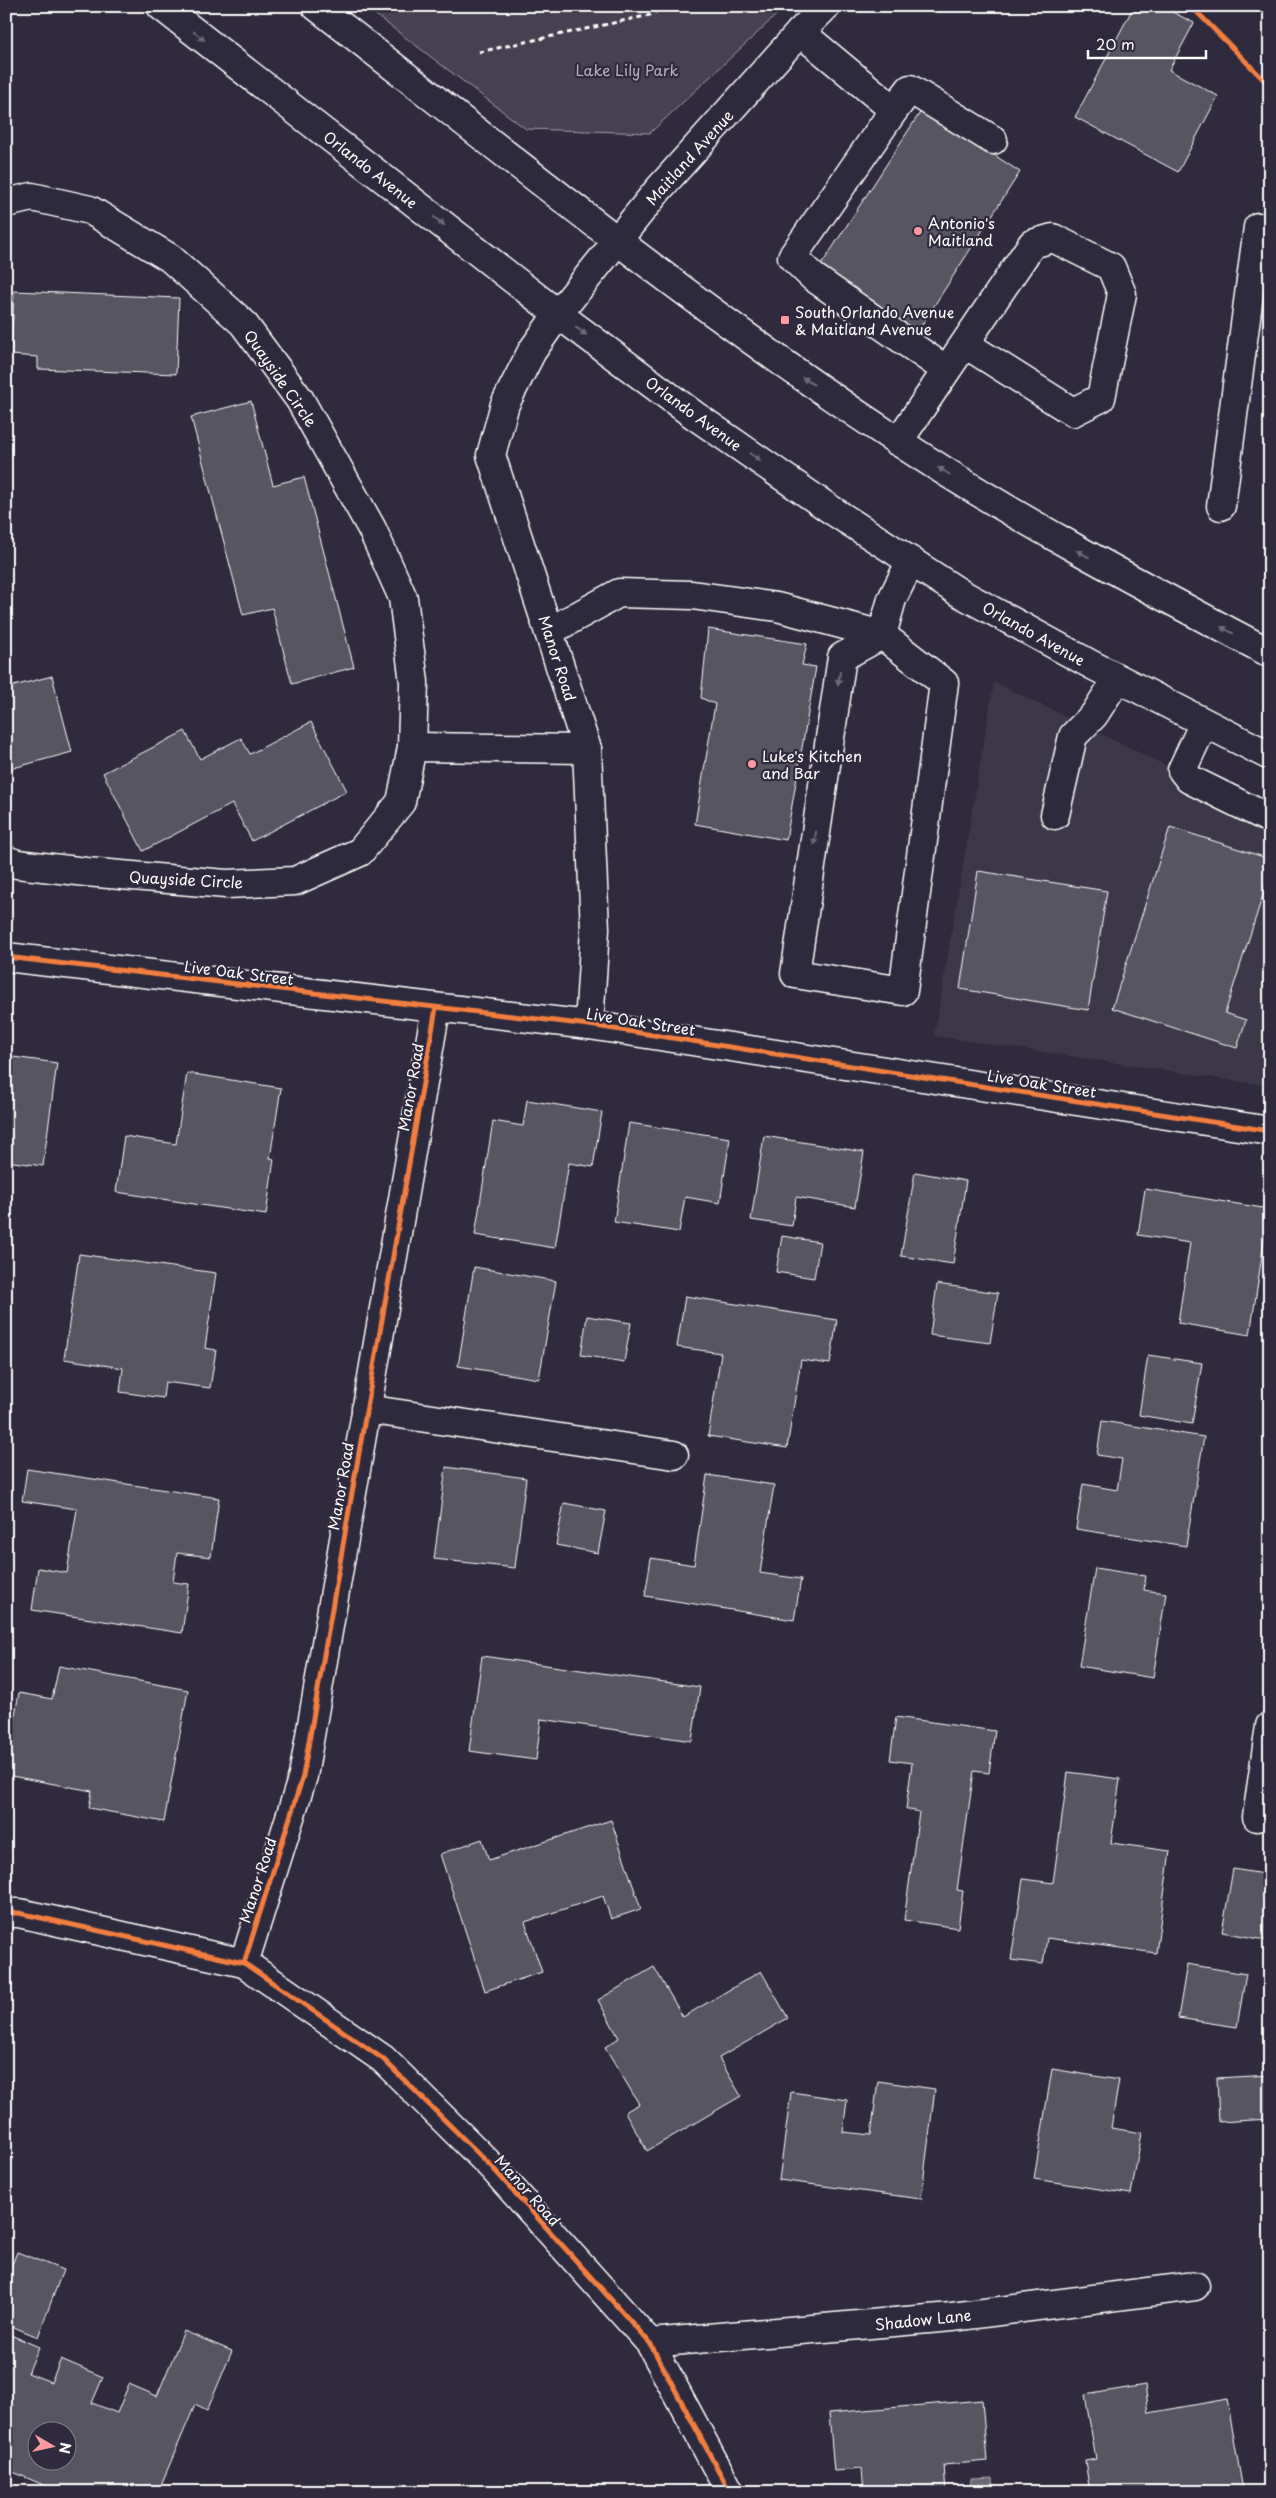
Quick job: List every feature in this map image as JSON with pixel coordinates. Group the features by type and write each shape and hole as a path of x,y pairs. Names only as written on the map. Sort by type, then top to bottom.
{"street":[{"name":"Orlando Avenue","path":"161,6 558,314 694,415 830,509 960,593 1118,679 1270,756"},
{"path":"316,6 758,346 898,442 1015,516 1270,653"},
{"name":"Maitland Avenue","path":"558,314 617,239 800,32 826,6"},
{"path":"800,32 894,110"},
{"path":"946,370 813,277 792,257 910,89 993,140"},
{"name":"Quayside Circle","path":"6,203 32,198 90,210 162,253 242,323 300,400 372,529 403,598 414,682 412,747 401,802 360,852 295,881 226,884 86,872 17,864 6,860"},
{"path":"1221,506 1258,227 1270,228"},
{"path":"898,442 1032,244 1053,238 1111,267 1122,294 1101,398 1073,412 965,344"},
{"name":"Manor Road","path":"558,314 532,351 505,404 491,455 587,749 596,929 589,1025"},
{"path":"550,631 619,593 692,595 778,608 882,635 944,683 903,991 795,974 842,657 882,635 892,599 911,561"},
{"path":"1055,815 1073,736 1094,715 1118,679"},
{"path":"1204,723 1182,770 1189,779 1270,819"},
{"path":"412,747 587,749"},
{"name":"Live Oak Street","path":"6,957 589,1025 1270,1131"},
{"name":"Manor Road","path":"244,1963 303,1776 436,1008"},
{"path":"366,1409 674,1455"},
{"path":"1257,1817 1270,1726"},
{"name":"Manor Road","path":"6,1913 19,1913 244,1963 384,2059 492,2167 650,2344 730,2492"},
{"name":"Shadow Lane","path":"650,2344 952,2318 1195,2286"}],"path":[{"path":"479,52 650,15 668,6"}],"shaded area":[{"path":"994,682 1270,816 1270,1086 934,1036"},
{"path":"993,2478 994,2492 969,2492 971,2479"}],"green space":[{"name":"Lake Lily Park","path":"364,6 786,6 650,133 526,129"}],"building":[{"path":"1134,6 1161,6 1194,23 1169,70 1218,96 1178,172 1075,117"},
{"path":"923,108 1020,172 916,334 818,270"},
{"path":"14,291 179,298 176,374 38,369 38,357 11,355"},
{"path":"251,401 273,485 304,477 354,667 292,684 272,608 243,615 191,417"},
{"name":"Luke's Kitchen and Bar","path":"708,629 807,644 802,665 816,667 786,840 695,824 715,704 701,698"},
{"path":"52,676 72,752 6,770 6,688"},
{"path":"311,722 347,791 252,841 232,804 143,851 103,773 185,731 200,759 241,738 250,754"},
{"path":"1170,827 1270,859 1270,873 1225,1013 1246,1020 1237,1048 1112,1008"},
{"path":"978,871 1107,891 1088,1010 960,989"},
{"path":"6,1056 57,1063 43,1166 6,1161"},
{"path":"187,1073 281,1088 270,1158 274,1159 266,1215 116,1192 124,1136 176,1144"},
{"path":"527,1100 602,1112 593,1167 569,1163 555,1248 475,1235 493,1121 523,1126"},
{"path":"629,1123 730,1138 720,1203 685,1197 679,1232 614,1222"},
{"path":"764,1136 864,1152 855,1207 796,1197 792,1226 751,1220"},
{"path":"915,1172 966,1181 953,1264 901,1256"},
{"path":"1145,1189 1269,1209 1250,1335 1178,1323 1190,1243 1138,1235"},
{"path":"782,1236 820,1242 814,1278 776,1272"},
{"path":"79,1254 216,1273 205,1348 216,1350 210,1388 165,1382 163,1398 120,1392 123,1368 64,1359"},
{"path":"474,1267 556,1281 539,1379 458,1366"},
{"path":"937,1284 998,1293 990,1343 930,1335"},
{"path":"685,1296 837,1320 830,1364 801,1360 787,1448 708,1436 721,1353 677,1347"},
{"path":"587,1316 631,1323 624,1362 581,1355"},
{"path":"1148,1355 1202,1363 1192,1424 1139,1415"},
{"path":"1102,1421 1204,1437 1186,1546 1076,1529 1083,1484 1117,1490 1122,1459 1097,1455"},
{"path":"446,1467 526,1478 515,1568 434,1559"},
{"path":"27,1469 219,1498 211,1557 177,1553 173,1582 189,1584 182,1633 32,1610 38,1568 67,1573 77,1509 22,1501"},
{"path":"707,1475 774,1485 760,1573 801,1579 794,1620 645,1596 651,1558 694,1565"},
{"path":"564,1503 606,1511 598,1553 556,1545"},
{"path":"1095,1568 1146,1576 1144,1590 1166,1593 1153,1678 1079,1666"},
{"path":"482,1656 700,1687 692,1741 541,1719 536,1760 469,1751"},
{"path":"59,1666 188,1690 164,1822 89,1808 92,1791 6,1775 6,1728 12,1730 19,1693 52,1699"},
{"path":"896,1717 995,1731 989,1773 974,1771 957,1890 963,1891 958,1928 904,1920 919,1812 906,1809 912,1763 890,1760"},
{"path":"1068,1772 1120,1779 1111,1843 1170,1851 1156,1953 1047,1938 1043,1964 1011,1960 1023,1879 1053,1883"},
{"path":"611,1820 641,1909 611,1919 603,1896 525,1922 542,1972 485,1991 440,1854 482,1839 489,1860"},
{"path":"1233,1869 1270,1875 1270,1941 1222,1932"},
{"path":"1187,1964 1246,1974 1237,2027 1178,2018"},
{"path":"654,1967 683,2017 761,1971 788,2018 719,2058 741,2096 647,2151 625,2112 639,2104 605,2047 619,2038 598,2000"},
{"path":"1052,2069 1119,2080 1111,2128 1142,2133 1131,2194 1034,2179"},
{"path":"1270,2075 1270,2119 1219,2122 1217,2078"},
{"path":"878,2081 935,2089 921,2199 779,2180 791,2092 847,2100 843,2132 871,2135"},
{"path":"17,2252 63,2270 38,2337 6,2324 6,2280"},
{"path":"184,2331 232,2351 207,2411 195,2405 158,2492 60,2492 6,2469 6,2333 39,2347 28,2373 51,2382 61,2359 103,2377 92,2403 117,2413 129,2384 157,2396"},
{"path":"1145,2385 1149,2413 1227,2399 1243,2490 1231,2492 1090,2492 1085,2461 1096,2459 1085,2395"},
{"path":"982,2400 987,2461 944,2465 946,2492 864,2492 862,2469 834,2471 829,2413"}],"cycle path":[{"path":"1191,6 1270,86"},
{"path":"6,957 589,1025 1270,1131"},
{"path":"244,1963 303,1776 436,1008"},
{"path":"6,1913 19,1913 244,1963 383,2059 492,2167 650,2343 730,2492"}],"place":[{"name":"Antonio's Maitland","path":"918,231"},
{"name":"South Orlando Avenue & Maitland Avenue","path":"785,320"},
{"name":"Luke's Kitchen and Bar","path":"752,764"}]}
